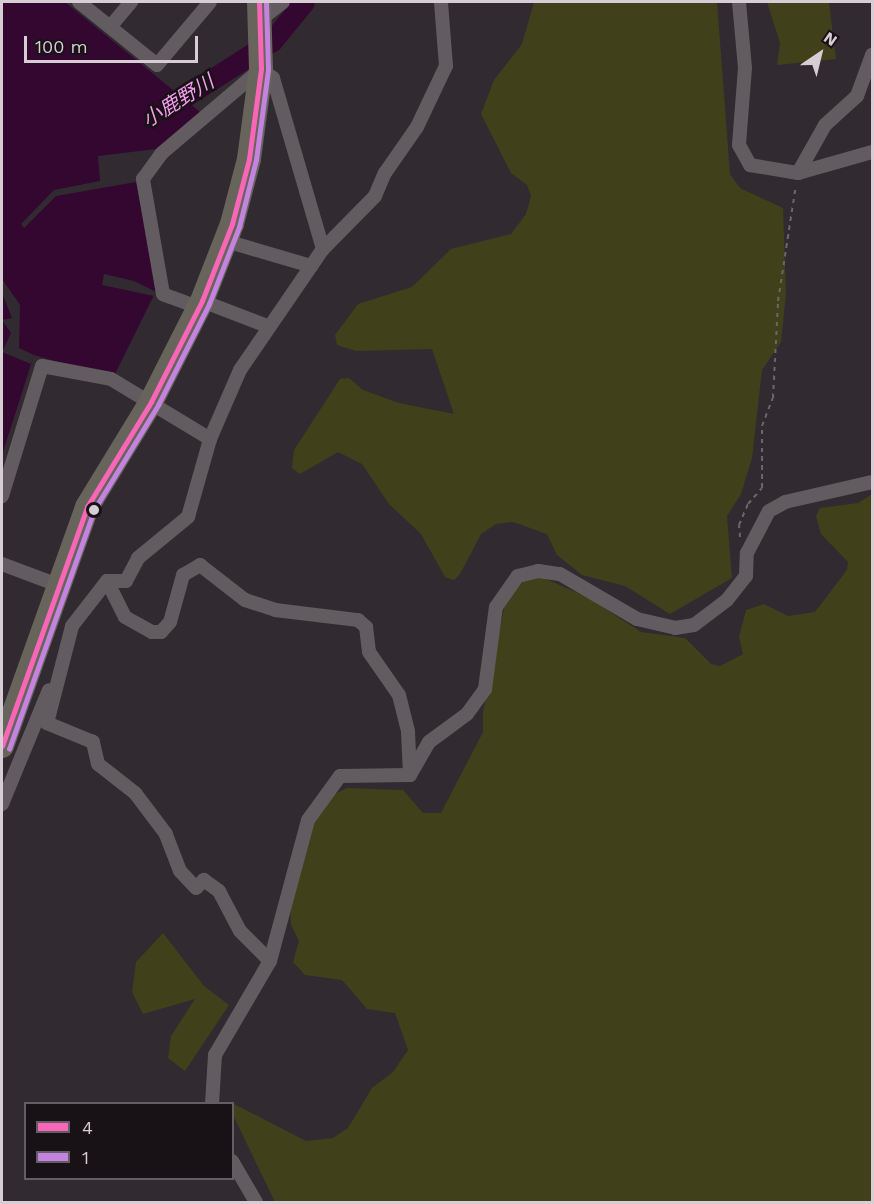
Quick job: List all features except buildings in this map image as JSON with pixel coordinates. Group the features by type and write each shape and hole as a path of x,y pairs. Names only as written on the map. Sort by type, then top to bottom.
{"highway":[{"path":"2,746 87,507 151,402 200,304 226,241 249,159 261,67 260,16"}],"street":[{"path":"79,2 157,65 210,2"},
{"path":"110,27 130,2"},
{"path":"260,16 283,2"},
{"path":"107,581 126,581 138,558 188,517 210,439 240,370 267,326 323,249 375,196 385,172 417,127 446,66 441,2"},
{"path":"739,2 745,68 739,145 750,165 798,173 873,152"},
{"path":"798,173 825,125 857,96 873,55"},
{"path":"267,326 163,294 143,179 162,153 261,67 273,78 323,249"},
{"path":"226,241 311,266"},
{"path":"2,496 42,366 111,380 210,439"},
{"path":"410,775 429,742 467,714 484,689 496,607 518,576 538,572 560,574 636,619 675,628 693,625 727,600 746,576 747,553 769,512 785,502 873,482"},
{"path":"2,564 58,585"},
{"path":"107,581 124,617 152,632 161,632 170,622 183,575 200,565 255,603 275,610 358,620 366,627 369,652 399,695 408,732 410,775"},
{"path":"107,581 72,626 54,681 47,723 93,742 98,764 135,793 166,834 180,871 196,888 204,880 219,891 240,931 270,961"},
{"path":"2,804 20,764 36,713 54,681"},
{"path":"212,1102 209,1092 215,1055 270,961 308,820 340,776 410,775"},
{"path":"234,1165 255,1203"}],"path":[{"path":"741,545 739,525 762,488 762,426 773,398 778,301 798,173"}],"shaded area":[{"path":"534,2 717,2 730,174 740,188 783,208 786,294 781,342 762,370 752,458 741,494 727,516 732,578 670,614 625,586 582,575 557,555 547,534 513,522 496,524 481,534 460,574 454,580 445,577 421,534 389,504 362,464 338,452 300,474 292,468 294,450 340,379 349,378 363,390 399,403 454,414 432,349 356,351 337,345 335,335 358,304 412,287 451,249 511,234 526,214 531,196 527,185 511,173 481,114 494,80 522,44"},
{"path":"767,2 829,2 836,59 777,65 780,43"},
{"path":"872,494 872,1202 275,1202 234,1117 234,1104 306,1141 333,1138 348,1128 372,1088 393,1072 408,1050 395,1013 367,1009 342,980 305,975 293,962 299,941 291,925 290,906 313,817 331,796 347,788 403,790 423,813 441,813 483,732 483,712 506,599 532,573 587,597 641,632 685,638 711,664 720,666 743,654 739,637 746,610 764,604 788,616 815,612 847,570 848,562 821,534 816,516 820,508 858,503"},
{"path":"163,933 204,986 229,1005 185,1071 168,1058 171,1036 195,999 143,1014 132,992 136,962"}],"water":[{"path":"2,2 65,2 200,112 156,149 98,156 100,181 54,190 21,224 24,228 56,196 136,182 158,287 113,378 34,355 2,455"}],"pier":[{"path":"104,274 134,281 156,292 154,296 102,285"},
{"path":"2,279 20,305 19,348 34,355 31,364 2,352 11,333 2,320 12,318 2,293"}],"waterway":[{"name":"小鹿野川","path":"159,113 272,41 304,2"}],"transit line":[{"name":"4","path":"2,746 87,507 151,402 202,301 232,224 249,159 261,69 259,2"},
{"name":"1","path":"9,749 94,510 158,405 209,304 239,227 256,160 268,70 266,2"}]}
